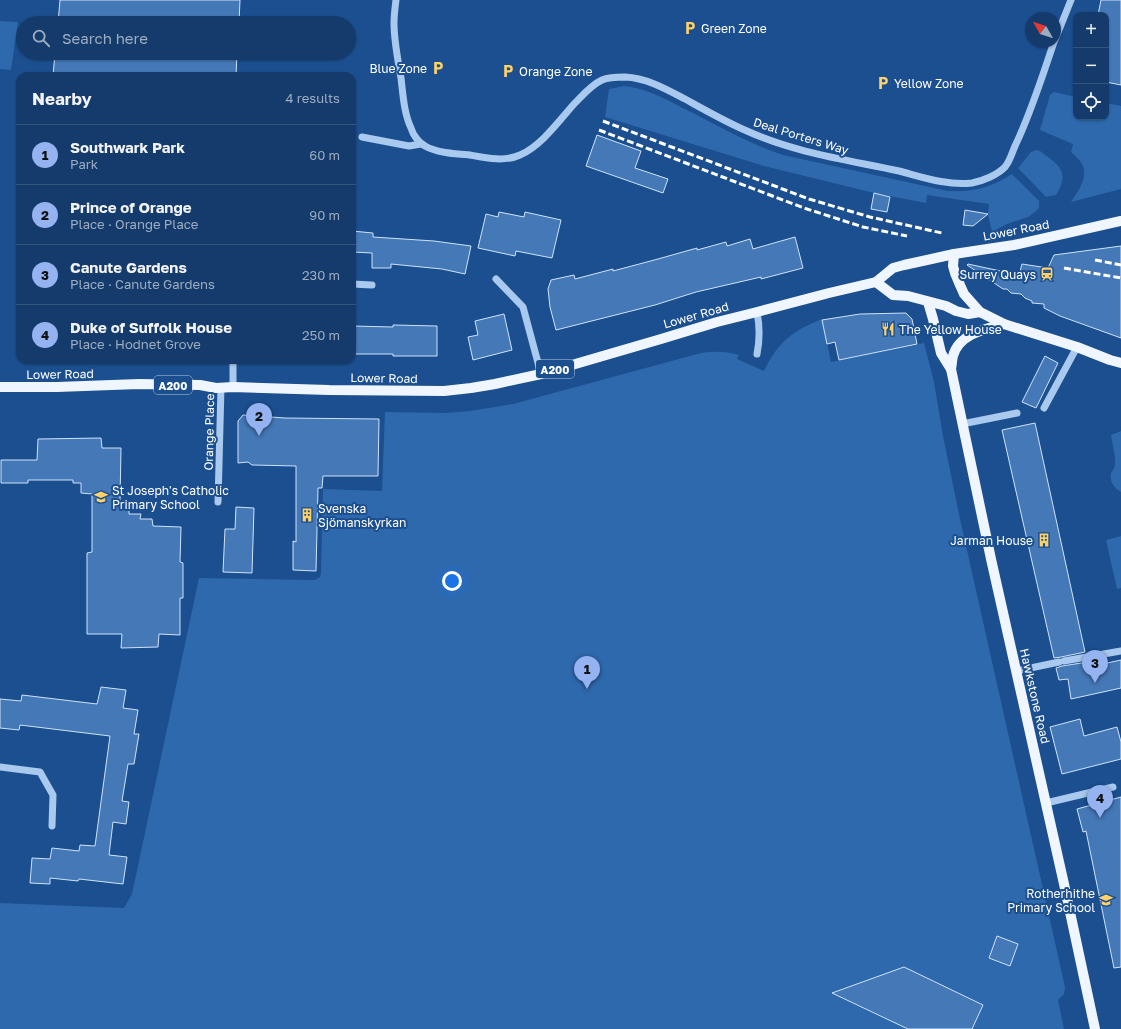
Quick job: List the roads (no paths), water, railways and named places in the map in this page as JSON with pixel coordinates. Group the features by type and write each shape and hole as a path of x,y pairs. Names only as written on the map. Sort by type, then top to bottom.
{"main road":[{"name":"Lower Road","path":"0,387 57,388 139,384 200,385 216,388 233,387 322,390 444,391 471,388 541,374 717,322 876,282 893,268 954,254 1014,245 1121,221"},
{"path":"954,254 953,266 964,294 980,312 1004,324 1077,347 1121,364"},
{"path":"876,282 893,295 908,296 946,306 956,311 968,314 980,312"},
{"name":"Hawkstone Road","path":"928,302 940,353 951,369 1095,1029"},
{"name":"Hawkstone Road","path":"951,369 954,355 959,344 980,330 1004,324"}],"street":[{"path":"396,0 394,24 395,37 406,114 411,128 422,144"},
{"name":"Deal Porters Way","path":"1061,26 1071,0"},
{"name":"Deal Porters Way","path":"362,137 409,146 422,144 430,149 452,153 497,159 510,158 521,155 544,137 580,98 601,80 612,77 624,77 647,81 746,131 766,139 809,152 852,162 942,181 973,183 984,180 1002,170 1007,165 1022,133 1052,48"},
{"path":"496,279 523,307 541,374"},
{"path":"356,284 372,285"},
{"path":"757,312 760,326 757,354"},
{"path":"1044,408 1077,347"},
{"path":"233,387 234,364"},
{"name":"Orange Place","path":"218,502 221,387"},
{"path":"962,424 1017,413"},
{"path":"1016,671 1121,651"},
{"path":"0,768 40,772 53,795 52,826"},
{"path":"1046,803 1113,787"}],"railway":[{"path":"603,121 809,199 870,217 942,233"},
{"path":"599,130 804,208 863,227 907,236"},
{"path":"1095,260 1121,265"},
{"path":"1064,268 1121,278"}],"place":[{"name":"Green Zone","path":"690,28"},
{"name":"Blue Zone","path":"438,68"},
{"name":"Orange Zone","path":"508,71"},
{"name":"Yellow Zone","path":"883,83"},
{"name":"Surrey Quays","path":"1047,274"},
{"name":"The Yellow House","path":"888,329"},
{"name":"Prince of Orange","path":"259,436"},
{"name":"St Joseph's Catholic Primary School","path":"101,497"},
{"name":"Svenska Sjömanskyrkan","path":"307,515"},
{"name":"Jarman House","path":"1044,540"},
{"name":"Canute Gardens","path":"1095,683"},
{"name":"Southwark Park","path":"587,689"},
{"name":"Duke of Suffolk House","path":"1100,818"},
{"name":"Rotherhithe Primary School","path":"1106,900"}]}
